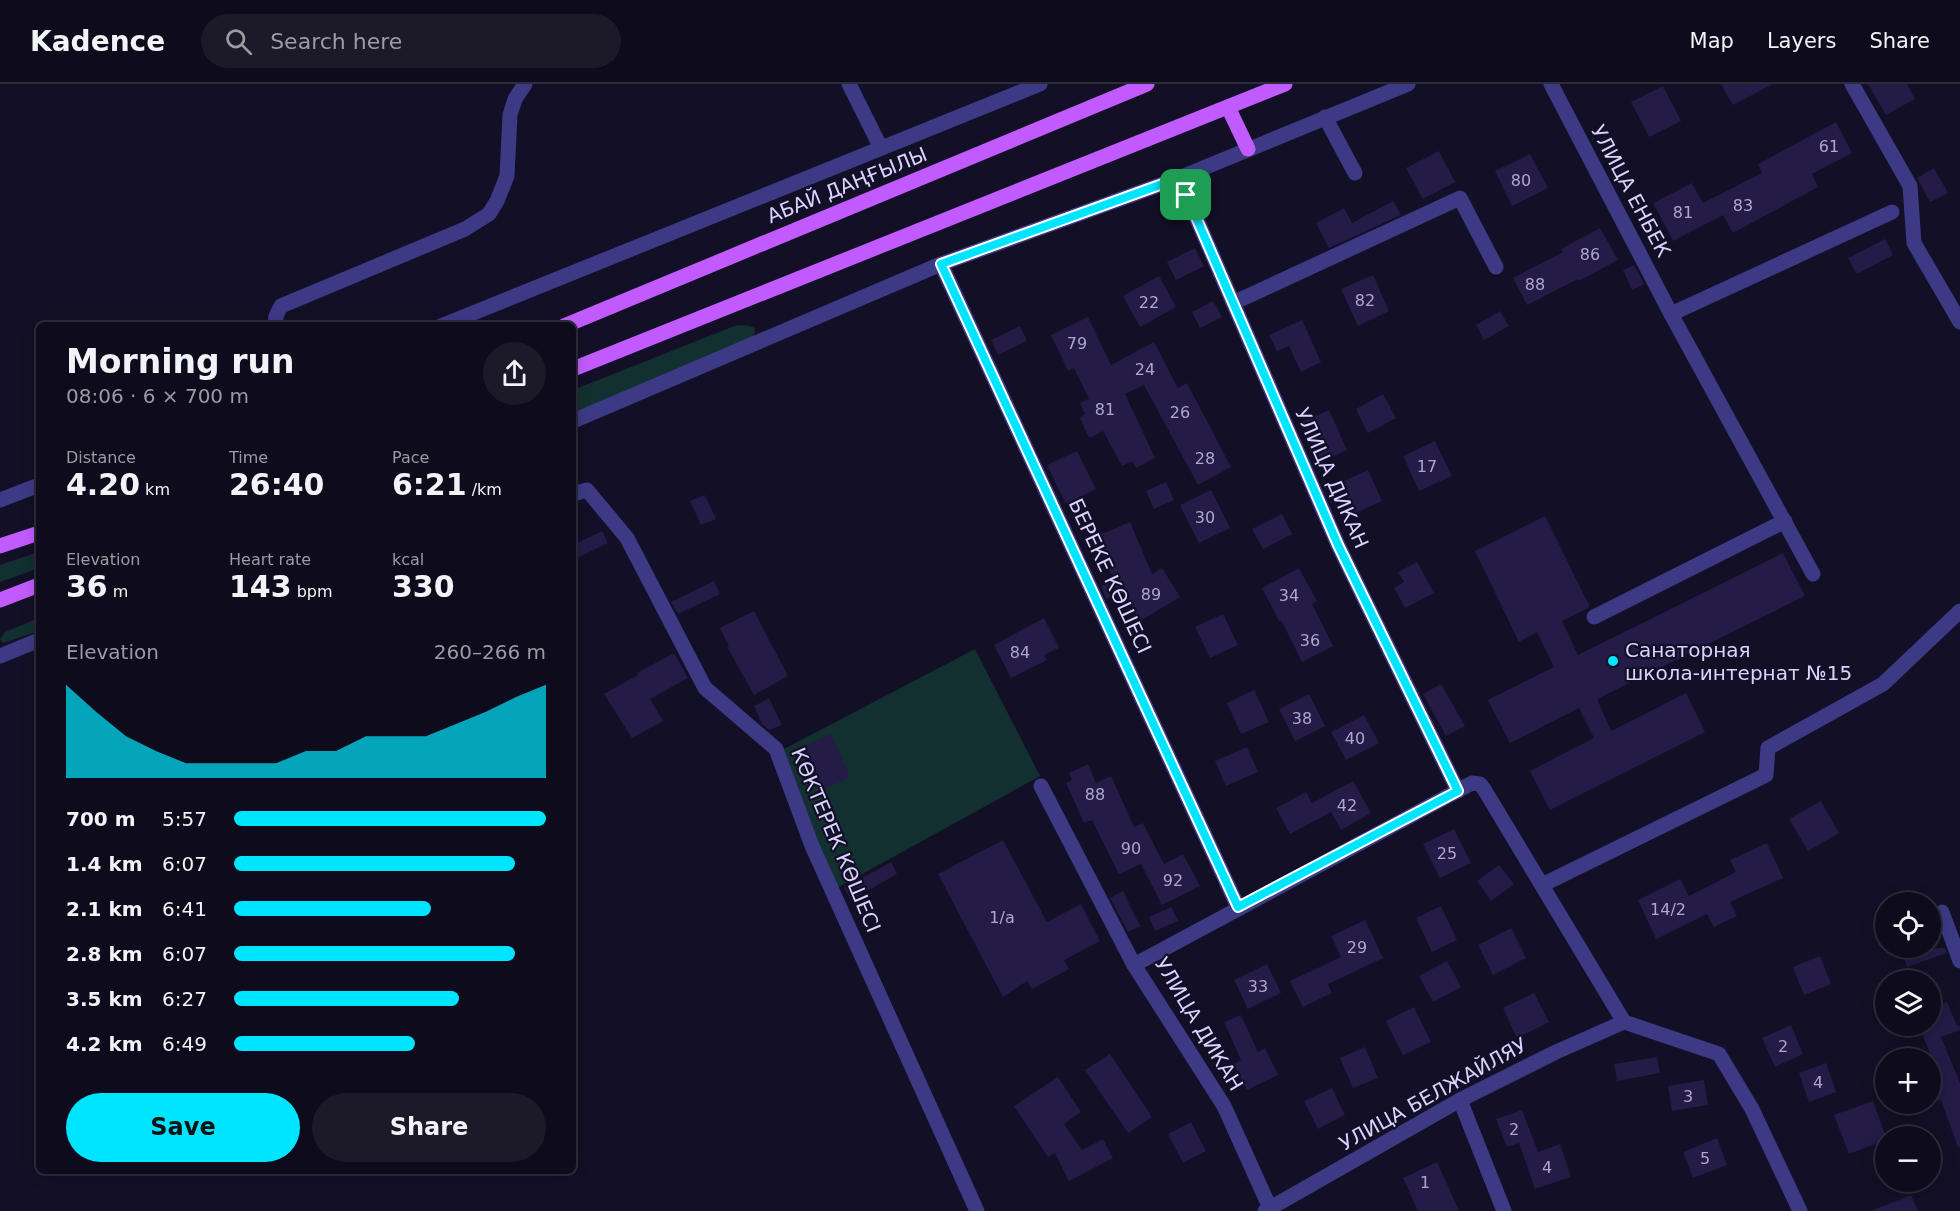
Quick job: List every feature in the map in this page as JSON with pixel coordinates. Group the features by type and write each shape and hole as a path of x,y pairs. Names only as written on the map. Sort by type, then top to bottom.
{"main road":[{"name":"АБАЙ ДАҢҒЫЛЫ","path":"574,322 1147,84"},
{"path":"576,368 1285,84"},
{"path":"1228,107 1248,149"},
{"path":"0,546 36,533"},
{"path":"0,600 36,586"}],"street":[{"path":"275,322 281,306 465,229 489,214 507,176 510,115 515,99 525,84"},
{"path":"849,84 881,148"},
{"path":"451,322 1040,84"},
{"path":"576,421 941,264 1179,178 1407,84"},
{"name":"УЛИЦА ЕНБЕК","path":"1551,84 1673,316 1813,574"},
{"path":"1852,84 1910,186 1914,243 1960,322"},
{"path":"1325,117 1355,173"},
{"name":"УЛИЦА ДИКАН","path":"1179,178 1338,545 1458,791"},
{"path":"1233,303 1460,198 1496,267"},
{"path":"1673,316 1892,212"},
{"name":"БЕРЕКЕ КӨШЕСІ","path":"941,264 1238,907"},
{"path":"0,500 36,486"},
{"name":"КӨКТЕРЕК КӨШЕСІ","path":"580,492 627,538 705,688 776,749 812,846 977,1211"},
{"path":"1594,617 1785,521"},
{"path":"1542,885 1766,775 1768,748 1883,684 1960,611"},
{"path":"0,656 36,641"},
{"name":"УЛИЦА ДИКАН","path":"1268,1210 1224,1106 1134,965 1472,783 1480,784 1484,789 1624,1022"},
{"path":"1041,786 1134,965"},
{"path":"1942,912 1960,961"},
{"path":"1624,1022 1719,1054 1752,1108 1800,1211"},
{"name":"УЛИЦА БЕЛЖАЙЛЯУ","path":"1268,1210 1460,1100 1556,1052 1624,1022"},
{"path":"1460,1100 1504,1211"}],"green space":[{"path":"737,325 755,328 754,339 576,412 576,389"},
{"path":"36,553 36,569 0,582 0,565"},
{"path":"36,619 36,632 3,643 0,639 5,632"},
{"path":"975,649 1040,776 835,889 784,749"}],"building":[{"path":"1721,84 1773,84 1733,105"},
{"path":"1868,84 1907,84 1915,99 1886,115"},
{"path":"1663,86 1681,121 1649,137 1631,102"},
{"path":"1836,122 1852,153 1812,174 1818,187 1733,233 1723,215 1673,241 1653,203 1692,183 1703,203 1762,173 1758,164"},
{"path":"1439,151 1455,182 1423,199 1406,168"},
{"path":"1530,154 1548,188 1512,206 1495,171"},
{"path":"1934,168 1948,193 1930,202 1917,178"},
{"path":"1393,201 1401,215 1329,248 1316,223 1344,208 1352,223"},
{"path":"1600,228 1618,260 1527,305 1513,278 1563,252 1561,249"},
{"path":"1885,239 1893,255 1857,274 1848,258"},
{"path":"1195,248 1204,266 1176,280 1167,262"},
{"path":"1634,265 1644,284 1632,290 1623,270"},
{"path":"1373,275 1389,311 1358,326 1341,289"},
{"path":"1159,276 1176,307 1140,327 1123,296"},
{"path":"1213,301 1222,317 1200,328 1192,312"},
{"path":"1500,311 1509,326 1484,340 1476,325"},
{"path":"1088,317 1111,365 1154,342 1178,388 1187,383 1231,467 1198,485 1144,385 1125,394 1155,458 1136,468 1132,461 1122,466 1103,431 1089,438 1080,418 1085,414 1080,403 1089,399 1074,368 1068,371 1051,335"},
{"path":"1302,320 1321,362 1301,372 1289,346 1277,351 1269,335"},
{"path":"1020,326 1027,341 998,355 991,340"},
{"path":"1383,394 1396,418 1368,433 1356,409"},
{"path":"1329,410 1347,450 1320,462 1302,422"},
{"path":"1435,441 1452,476 1419,491 1403,456"},
{"path":"1077,451 1096,489 1066,504 1047,465"},
{"path":"1368,470 1382,501 1349,516 1335,485"},
{"path":"1166,482 1174,500 1154,509 1146,491"},
{"path":"1211,490 1230,528 1199,543 1180,505"},
{"path":"705,495 716,519 701,525 690,501"},
{"path":"1282,514 1292,534 1263,549 1252,529"},
{"name":"Санаторная школа-интернат №15","path":"1545,516 1590,607 1562,621 1578,655 1783,553 1805,596 1597,699 1611,731 1686,693 1705,732 1550,810 1530,771 1594,738 1579,708 1510,743 1488,700 1554,667 1537,632 1519,642 1475,551"},
{"path":"1130,522 1152,574 1162,568 1180,597 1140,621 1123,591 1106,599 1101,586 1114,580 1095,537"},
{"path":"602,531 608,543 576,559 576,544"},
{"path":"1417,562 1434,593 1405,608 1394,588 1404,582 1398,572"},
{"path":"1299,568 1317,601 1312,604 1333,646 1302,662 1262,588"},
{"path":"714,581 720,594 678,614 671,602"},
{"path":"754,611 788,676 754,695 727,647 729,646 720,628"},
{"path":"1223,614 1238,645 1210,658 1195,627"},
{"path":"1044,618 1059,648 1044,655 1047,660 1011,678 994,645"},
{"path":"674,653 688,678 650,699 663,721 632,738 604,694"},
{"path":"1441,684 1465,726 1446,736 1423,694"},
{"path":"1254,690 1269,722 1241,734 1227,703"},
{"path":"1309,694 1325,726 1295,741 1279,709"},
{"path":"769,698 782,725 769,730 762,724 754,706"},
{"path":"1364,715 1379,743 1346,760 1331,732"},
{"path":"831,734 850,777 820,791 800,748"},
{"path":"1247,747 1258,772 1226,786 1215,761"},
{"path":"1088,764 1096,783 1111,776 1134,827 1143,823 1164,864 1183,854 1200,886 1162,905 1141,864 1119,874 1092,820 1084,823 1066,783 1072,780 1069,773"},
{"path":"1353,781 1371,813 1341,830 1331,812 1290,834 1276,808 1306,792 1312,803"},
{"path":"1821,801 1839,833 1808,851 1789,819"},
{"path":"1454,829 1471,863 1440,878 1423,844"},
{"path":"1003,840 1047,922 1081,904 1100,941 1064,960 1069,969 1032,989 1027,981 1003,997 938,874"},
{"path":"1767,843 1783,878 1730,902 1737,916 1714,927 1707,914 1656,939 1638,900 1680,879 1689,896 1736,872 1730,860"},
{"path":"891,862 897,874 851,900 844,888"},
{"path":"1499,865 1514,884 1491,901 1477,881"},
{"path":"1123,891 1140,926 1128,932 1110,898"},
{"path":"1441,906 1457,940 1432,952 1416,918"},
{"path":"1171,907 1178,921 1155,931 1149,917"},
{"path":"1365,920 1383,958 1328,984 1332,993 1303,1007 1290,981 1341,957 1331,936"},
{"path":"1511,928 1526,958 1493,975 1478,945"},
{"path":"1941,948 1945,948 1947,953 1941,955"},
{"path":"1820,956 1831,984 1804,995 1793,967"},
{"path":"1904,958 1933,958 1907,967"},
{"path":"1447,961 1461,987 1433,1002 1419,976"},
{"path":"1267,964 1281,993 1248,1009 1234,980"},
{"path":"1534,993 1549,1022 1517,1038 1503,1008"},
{"path":"1947,1002 1957,1026 1960,1026 1960,1030 1941,1037 1960,1083 1960,1147 1958,1147 1941,1100 1941,1048 1928,1048 1923,1036 1941,1036 1941,1004"},
{"path":"1414,1007 1431,1042 1403,1055 1386,1021"},
{"path":"1241,1015 1258,1052 1265,1048 1278,1075 1247,1090 1234,1064 1241,1060 1224,1022"},
{"path":"1791,1025 1803,1054 1775,1067 1762,1038"},
{"path":"1365,1047 1378,1078 1353,1088 1340,1058"},
{"path":"1110,1054 1152,1117 1128,1133 1085,1070"},
{"path":"1657,1057 1660,1073 1617,1081 1614,1064"},
{"path":"1826,1063 1836,1092 1809,1102 1799,1073"},
{"path":"1058,1077 1081,1112 1064,1124 1082,1150 1103,1139 1113,1158 1069,1181 1055,1153 1048,1157 1014,1106"},
{"path":"1704,1080 1708,1105 1672,1111 1668,1086"},
{"path":"1332,1088 1345,1115 1318,1129 1304,1101"},
{"path":"1873,1101 1875,1114 1878,1114 1882,1126 1875,1126 1875,1144 1849,1154 1834,1115"},
{"path":"1522,1110 1538,1152 1560,1144 1571,1177 1535,1189 1519,1143 1507,1147 1496,1119"},
{"path":"1191,1122 1206,1151 1183,1163 1168,1134"},
{"path":"1717,1138 1727,1165 1693,1178 1683,1152"},
{"path":"1437,1162 1459,1211 1418,1211 1403,1178"},
{"path":"1911,1195 1918,1211 1873,1211 1873,1210"}],"place":[{"name":"Санаторная школа-интернат №15","path":"1613,661"}],"route":[{"path":"1179,178 1186,195 1338,545 1458,791 1238,907 941,264 1179,178"}]}
